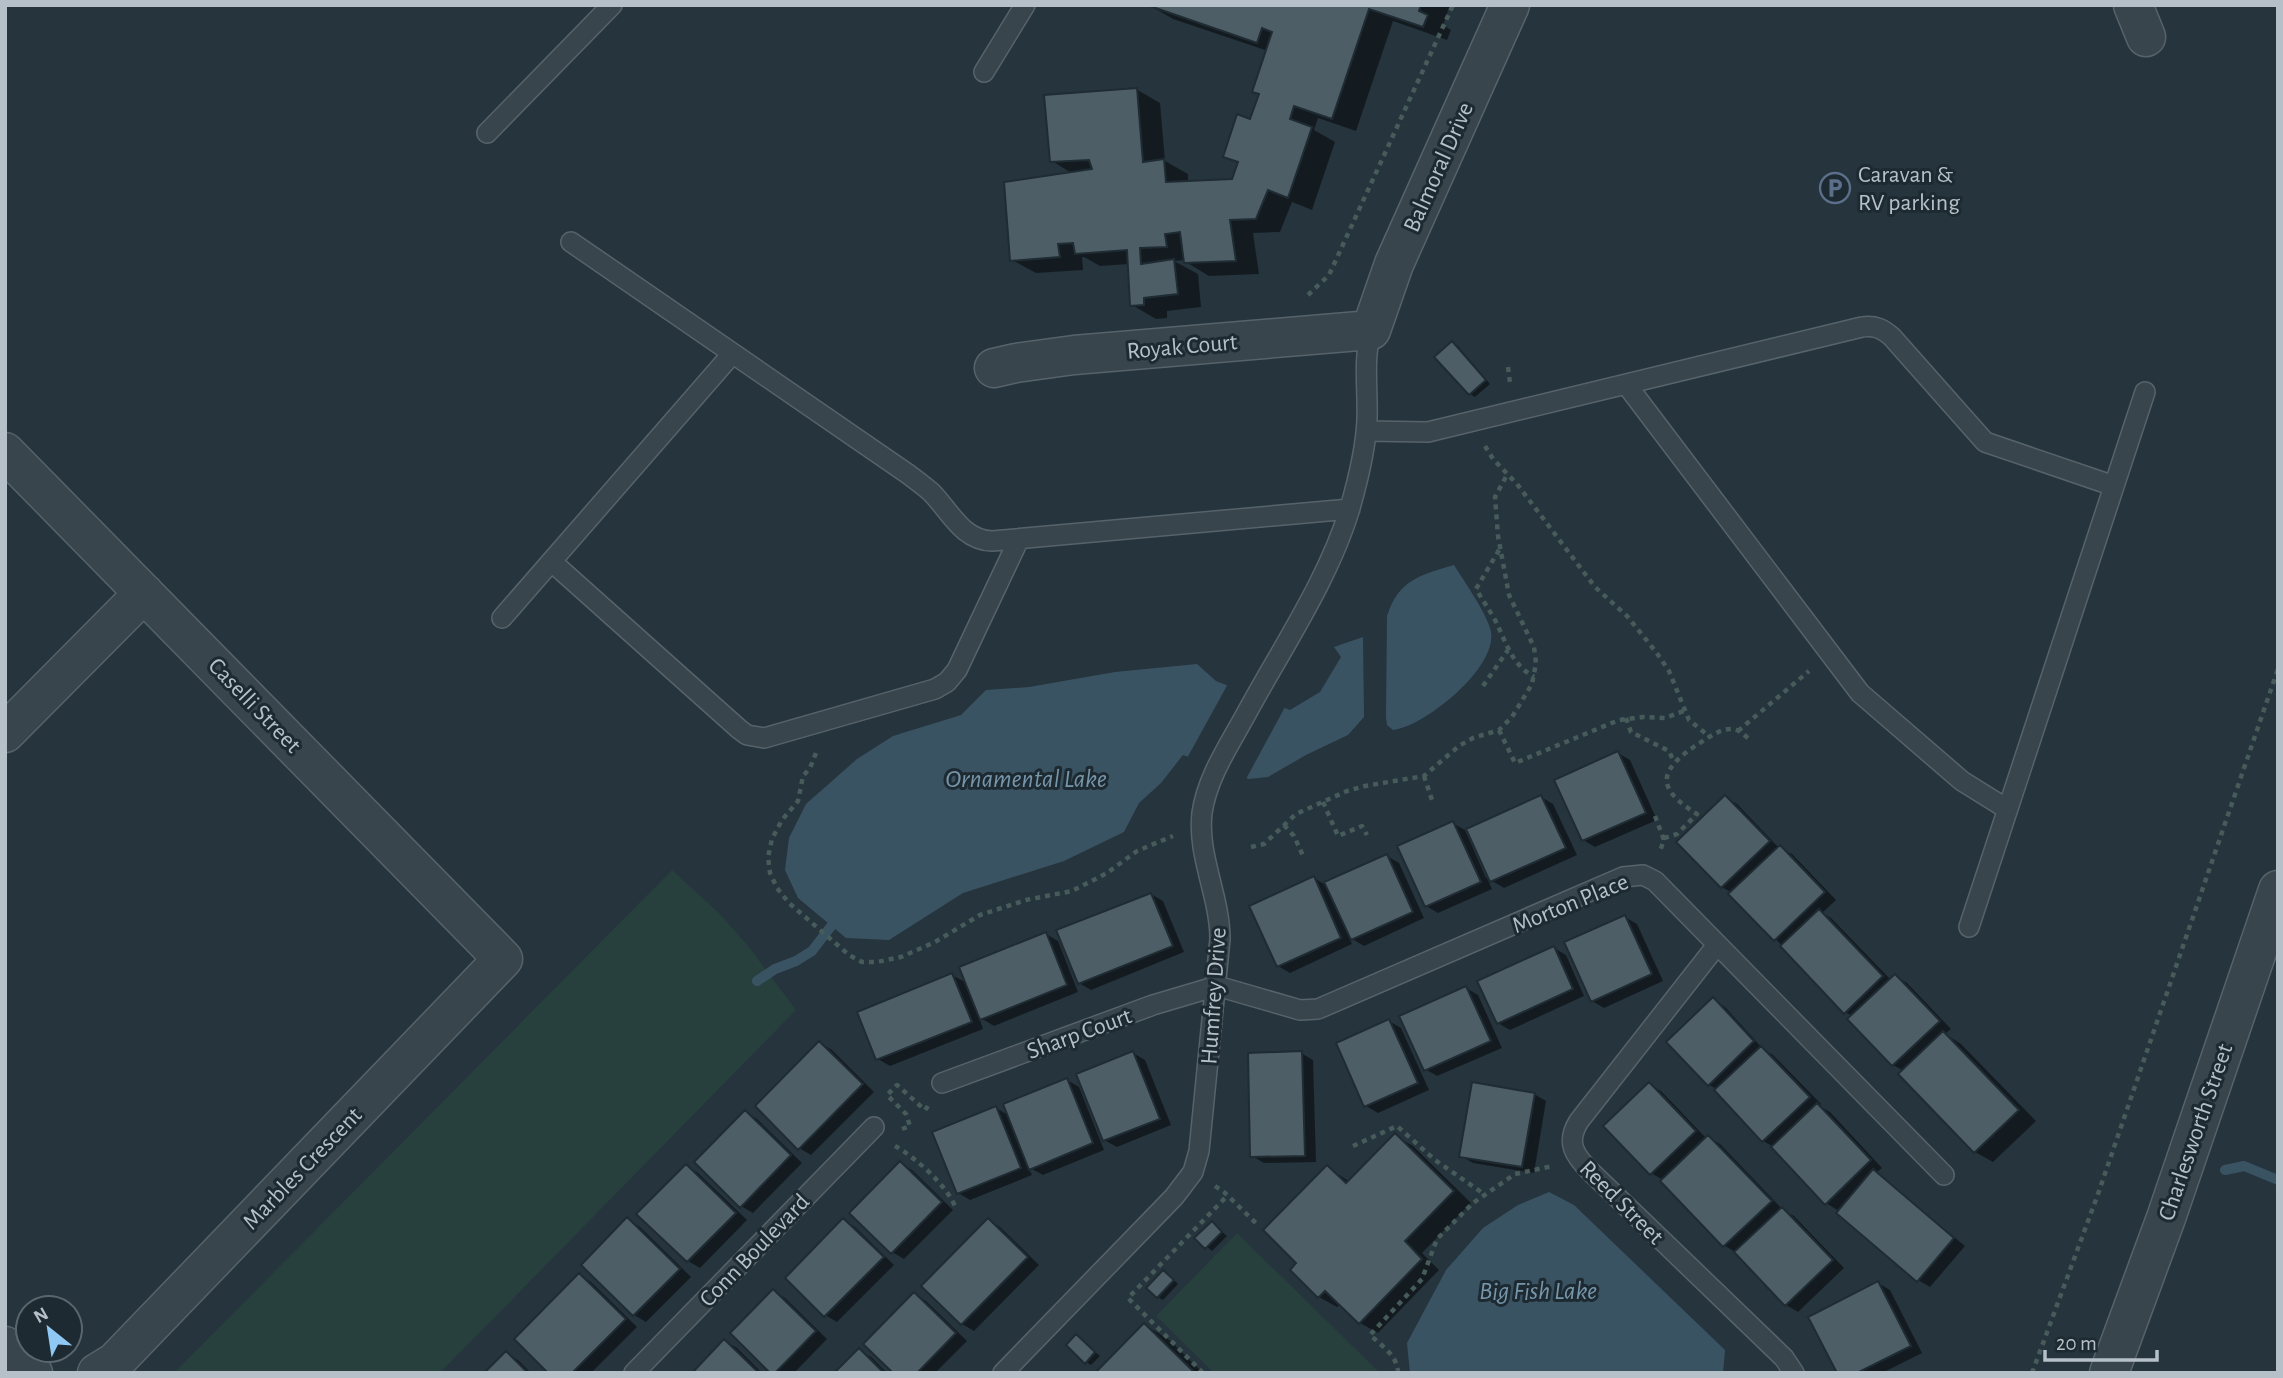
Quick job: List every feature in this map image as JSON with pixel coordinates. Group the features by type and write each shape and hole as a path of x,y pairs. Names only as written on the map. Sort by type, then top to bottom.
{"street":[{"name":"Balmoral Drive","path":"1371,330 1394,264 1510,5"},
{"name":"Royak Court","path":"994,368 1066,356 1371,330"},
{"name":"Caselli Street","path":"5,453 503,959"},
{"path":"5,733 144,593"},
{"name":"Charlesworth Street","path":"2109,1373 2166,1218 2278,890"},
{"name":"Marbles Crescent","path":"97,1373 114,1362 503,959"},
{"path":"5,1346 33,1373"}],"lane":[{"path":"487,133 612,5"},
{"path":"984,72 1025,5"},
{"path":"571,242 919,482 932,493 964,531 973,537 986,541 1019,539 1350,509"},
{"path":"1367,431 1428,432 1854,329 1876,327 1892,337 1985,442 2114,485"},
{"name":"Humfrey Drive","path":"1003,1373 1174,1197 1193,1172 1199,1150 1217,986 1219,916 1201,835 1207,793 1221,760 1321,578 1350,509 1367,431 1365,356 1371,330"},
{"path":"502,618 732,354"},
{"path":"1626,384 1860,693 1970,788 2007,809"},
{"path":"1969,927 2145,392"},
{"path":"552,562 747,735 769,738 935,689 951,679 1019,539"},
{"name":"Morton Place","path":"1217,986 1300,1010 1318,1009 1623,877 1643,876 1655,881 1944,1175"},
{"name":"Reed Street","path":"1717,945 1579,1121 1571,1141 1577,1158 1779,1353 1794,1373"},
{"name":"Sharp Court","path":"942,1083 1153,1005 1217,986"},
{"name":"Conn Boulevard","path":"634,1373 874,1127"}],"path":[{"path":"1311,295 1329,275 1453,5"},
{"path":"1508,367 1511,379 1509,388"},
{"path":"1476,420 1488,452 1508,473 1595,587 1627,616 1662,660 1684,711 1693,724 1710,737"},
{"path":"1251,847 1265,845 1296,814 1324,802 1365,786 1424,776 1459,746 1473,738 1499,730 1512,717 1528,692 1536,663 1534,647 1511,602 1500,549 1495,497 1508,473"},
{"path":"1500,549 1476,589 1515,662 1534,677"},
{"path":"1482,686 1508,650"},
{"path":"1738,731 1796,680 1818,665"},
{"path":"2032,1373 2098,1194 2278,669"},
{"path":"1499,730 1515,763 1626,718 1662,718 1684,711"},
{"path":"1626,718 1632,732 1669,751 1674,762"},
{"path":"831,719 813,762 803,776 798,801 782,820 769,848 769,866 772,880 782,895 849,955 868,963 901,957 935,942 980,915 1026,900 1072,891 1108,873 1137,850 1174,836"},
{"path":"1664,838 1677,834 1697,814 1676,801 1670,792 1667,775 1674,762 1722,731 1732,729 1749,739"},
{"path":"1424,776 1433,803"},
{"path":"1324,802 1338,836 1362,826 1367,835"},
{"path":"1284,825 1297,840 1304,858"},
{"path":"942,1083 942,1092 925,1110 897,1085 887,1095 906,1114 910,1126 903,1130 882,1109 869,1122 889,1142 907,1153 952,1196 956,1209"},
{"path":"1353,1146 1397,1126 1435,1160 1484,1194"},
{"path":"1398,1373 1395,1360 1370,1335 1422,1279 1429,1265 1433,1246 1441,1233 1484,1194 1515,1174 1577,1158"},
{"path":"1211,1184 1228,1195 1259,1226"},
{"path":"1203,1373 1128,1298 1228,1195"}],"green space":[{"path":"672,870 720,914 749,947 796,1010 440,1373 174,1373"},
{"path":"1237,1233 1380,1373 1214,1373 1156,1316"}],"water":[{"path":"1454,565 1489,625 1490,646 1483,662 1471,678 1440,707 1407,726 1393,730 1387,725 1386,717 1387,616 1405,586 1421,576"},
{"name":"Ornamental Lake","path":"1363,637 1364,717 1348,735 1268,777 1249,779 1183,755 1161,783 1139,803 1124,832 1064,861 963,893 889,940 846,938 798,898 785,870 789,838 806,804 857,759 893,736 961,715 986,690 1029,687 1115,672 1197,664 1216,681 1290,710 1320,692 1341,657 1334,647"},
{"name":"Big Fish Lake","path":"1549,1192 1574,1205 1725,1350 1723,1373 1410,1373 1407,1343 1446,1270 1483,1228 1518,1205"}],"pier":[{"path":"1229,682 1286,705 1245,781 1186,760"}],"building":[{"path":"1147,5 1421,5 1419,11 1428,15 1423,27 1369,9 1332,119 1294,106 1290,119 1312,127 1288,198 1268,190 1256,219 1230,220 1236,261 1184,263 1180,232 1165,234 1167,247 1140,248 1141,264 1174,259 1178,294 1144,298 1144,305 1130,306 1127,250 1075,254 1073,243 1058,244 1060,257 1010,261 1004,182 1092,169 1089,160 1050,162 1044,95 1137,88 1143,162 1164,159 1166,182 1232,179 1238,162 1223,157 1237,114 1250,119 1259,94 1252,92 1272,32 1262,28 1257,43"},
{"path":"1452,341 1486,380 1469,395 1434,357"},
{"path":"1618,751 1646,813 1582,841 1554,780"},
{"path":"1541,795 1566,848 1490,882 1466,829"},
{"path":"1725,795 1770,841 1721,888 1676,842"},
{"path":"1453,821 1481,882 1425,907 1397,846"},
{"path":"1780,845 1825,892 1774,941 1728,894"},
{"path":"1387,854 1413,912 1351,940 1324,882"},
{"path":"1314,876 1341,938 1277,967 1249,906"},
{"path":"1151,893 1173,946 1078,984 1056,930"},
{"path":"1819,909 1883,976 1844,1014 1780,946"},
{"path":"1625,915 1652,974 1591,1002 1564,942"},
{"path":"1046,932 1067,985 980,1020 959,967"},
{"path":"1554,946 1573,989 1497,1024 1477,981"},
{"path":"952,973 972,1022 876,1060 857,1012"},
{"path":"1895,974 1940,1021 1892,1066 1847,1019"},
{"path":"1466,986 1491,1041 1424,1071 1399,1016"},
{"path":"1713,997 1754,1041 1708,1086 1666,1042"},
{"path":"1389,1019 1418,1083 1364,1107 1336,1043"},
{"path":"1943,1031 2019,1110 1974,1153 1898,1074"},
{"path":"819,1041 863,1084 798,1150 755,1106"},
{"path":"1761,1046 1810,1097 1762,1142 1714,1090"},
{"path":"1133,1051 1160,1119 1103,1141 1076,1074"},
{"path":"1302,1051 1305,1156 1250,1157 1248,1053"},
{"path":"1067,1078 1093,1143 1029,1170 1003,1104"},
{"path":"1472,1082 1535,1093 1522,1167 1459,1157"},
{"path":"1649,1082 1696,1131 1650,1175 1603,1126"},
{"path":"1817,1103 1871,1160 1825,1205 1771,1147"},
{"path":"996,1106 1021,1168 957,1194 932,1132"},
{"path":"745,1110 791,1155 740,1208 694,1162"},
{"path":"1395,1133 1454,1191 1405,1241 1422,1259 1359,1324 1325,1291 1318,1298 1290,1270 1296,1263 1263,1230 1327,1165 1346,1183"},
{"path":"1708,1135 1772,1201 1723,1247 1660,1181"},
{"path":"900,1161 942,1202 891,1254 849,1213"},
{"path":"686,1164 736,1213 687,1262 636,1214"},
{"path":"1873,1169 1954,1238 1917,1282 1836,1213"},
{"path":"1782,1207 1833,1260 1785,1306 1734,1252"},
{"path":"627,1217 680,1269 633,1316 581,1265"},
{"path":"843,1218 884,1257 824,1317 785,1278"},
{"path":"988,1218 1028,1257 961,1325 921,1286"},
{"path":"1212,1221 1222,1232 1205,1249 1194,1238"},
{"path":"1163,1270 1174,1280 1157,1298 1146,1288"},
{"path":"579,1273 626,1319 572,1373 548,1373 514,1339"},
{"path":"1878,1281 1911,1346 1857,1373 1837,1373 1808,1317"},
{"path":"773,1289 816,1331 775,1373 770,1373 730,1333"},
{"path":"914,1292 956,1333 917,1373 893,1373 863,1344"},
{"path":"1144,1323 1195,1373 1095,1373"},
{"path":"1076,1334 1095,1352 1085,1364 1066,1345"},
{"path":"724,1339 759,1373 692,1373"},
{"path":"859,1348 884,1373 834,1373"},
{"path":"506,1351 528,1373 484,1373"}],"waterway":[{"path":"757,981 812,951 839,916"},
{"path":"2225,1170 2244,1166 2278,1180"}],"place":[{"name":"Caravan & RV parking","path":"1835,188"}]}
